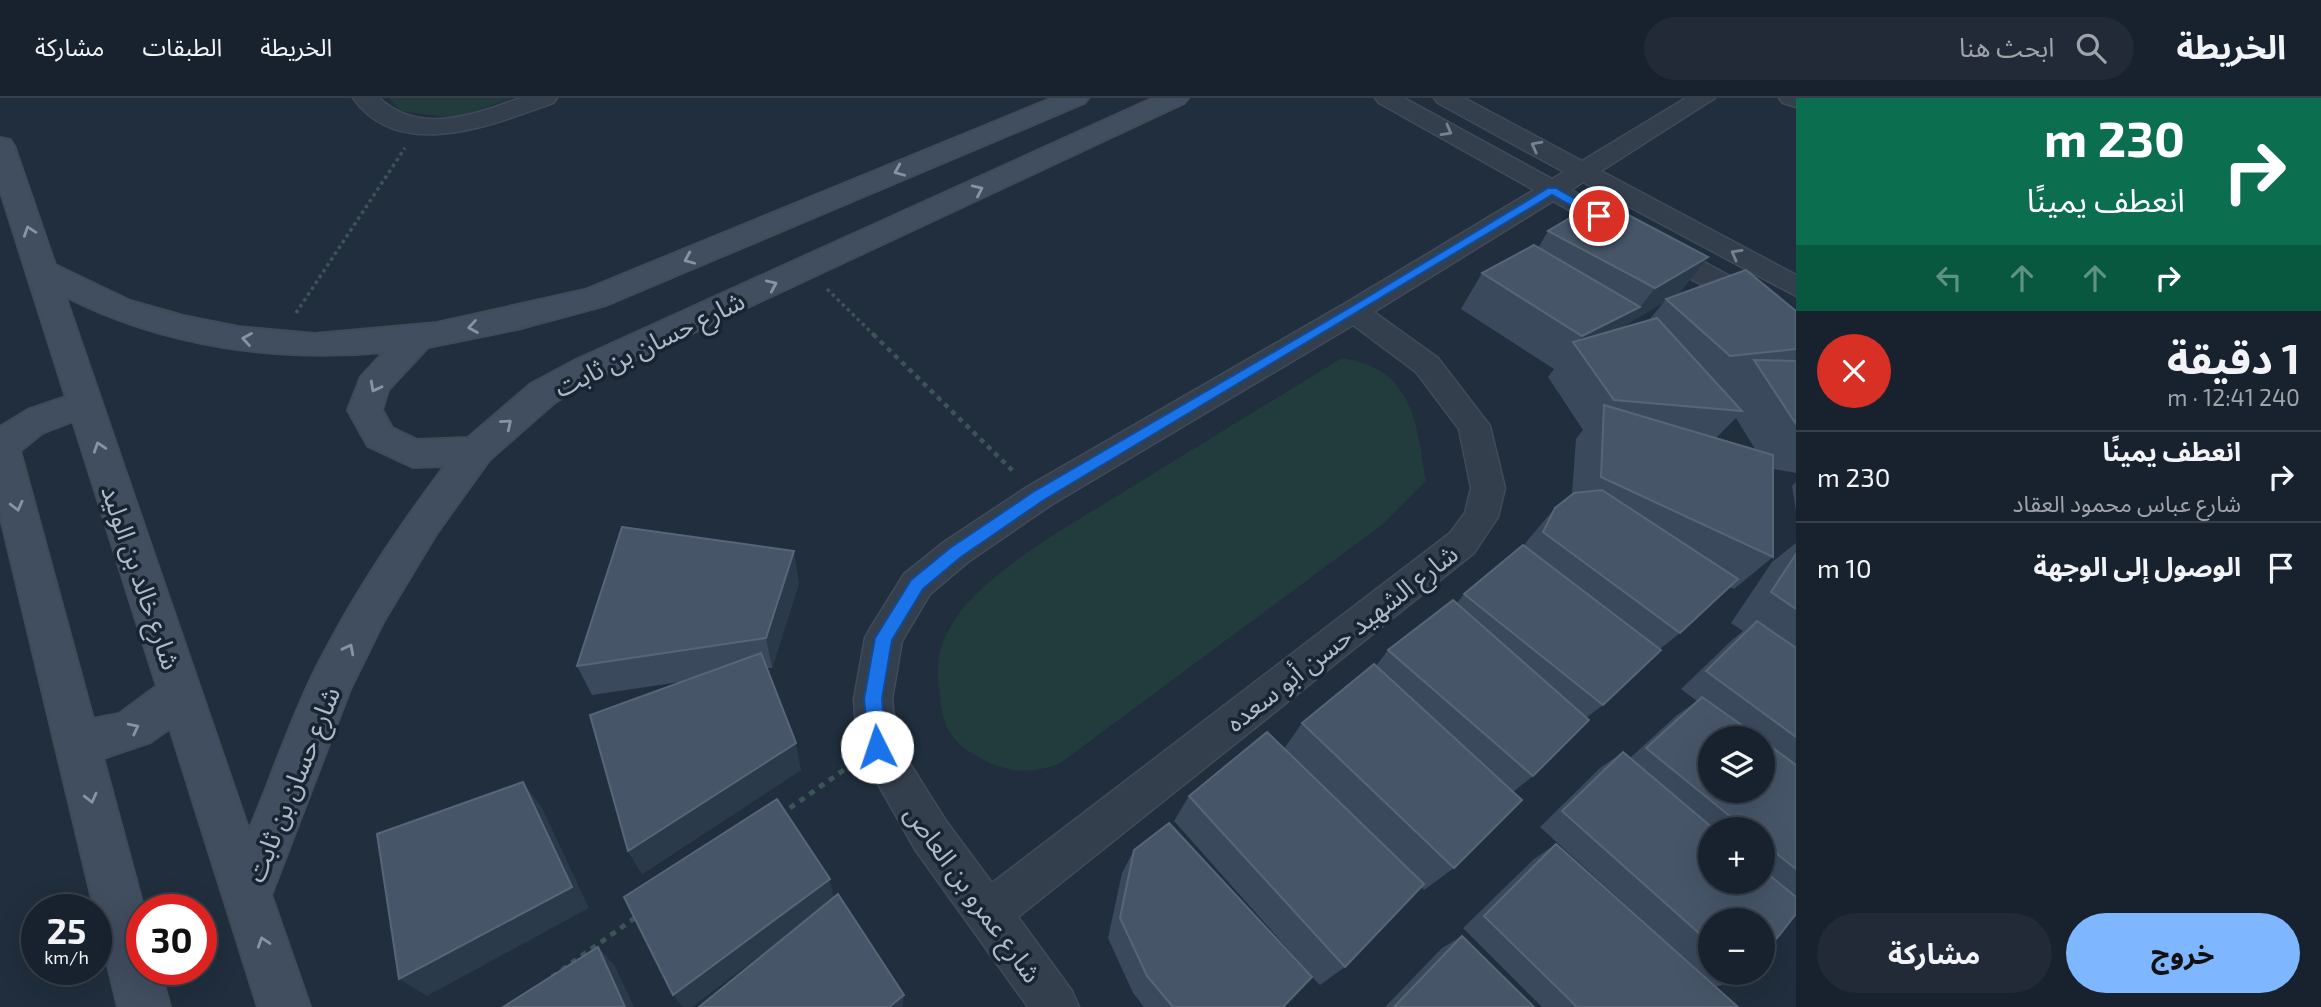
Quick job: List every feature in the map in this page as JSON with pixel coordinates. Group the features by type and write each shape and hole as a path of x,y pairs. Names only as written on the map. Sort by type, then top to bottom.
{"street":[{"path":"365,98 375,110 418,129 484,118 545,98"},
{"path":"43,272 127,312 203,332 276,343 358,342 419,336 515,320 595,298 1075,98"},
{"name":"شارع حسان بن ثابت","path":"248,893 330,685 358,631 424,523 476,451 543,393 588,368 1175,98"},
{"path":"1387,98 1741,294 1796,333"},
{"path":"1446,98 1796,287"},
{"name":"شارع عمرو بن العاص","path":"1056,1007 907,802 877,747 873,699 884,638 917,584 956,552 1039,496 1354,311 1703,98"},
{"name":"شارع خالد بن الوليد","path":"0,146 284,1007"},
{"name":"شارع الشهيد حسن أبو سعده","path":"988,913 1462,543 1481,517 1488,488 1474,426 1427,365 1354,311"},
{"path":"419,336 373,385 365,410 380,437 413,454 476,451"},
{"path":"86,407 42,417 26,425 1,444 144,1007"},
{"path":"76,740 95,740 137,727 169,704 180,690"}],"path":[{"path":"276,343 418,129"},
{"path":"807,269 1039,496"},
{"path":"776,818 877,747"},
{"path":"542,983 643,912"}],"green space":[{"path":"389,98 512,98 455,118 400,111"},
{"path":"1342,358 1366,364 1384,373 1397,386 1414,418 1426,481 1383,524 1059,764 1025,771 1005,768 984,760 959,744 943,717 938,666 945,639 970,600 1010,565 1058,532"}],"building":[{"path":"1600,200 1708,257 1655,288 1548,231"},
{"path":"1534,245 1640,307 1582,336 1482,273"},
{"path":"1746,270 1796,311 1796,349 1730,356 1666,299"},
{"path":"1657,318 1742,411 1614,400 1573,342"},
{"path":"1754,360 1796,361 1796,424"},
{"path":"1604,405 1773,455 1773,557 1601,477"},
{"path":"1602,490 1738,579 1680,633 1543,532 1555,508 1574,493"},
{"path":"622,527 794,551 766,638 577,666"},
{"path":"1523,545 1661,650 1603,705 1464,594"},
{"path":"1796,554 1796,609 1771,592"},
{"path":"1453,600 1589,720 1533,776 1388,650"},
{"path":"1757,621 1796,648 1796,737 1706,671"},
{"path":"761,653 796,743 628,851 590,715"},
{"path":"1374,664 1522,800 1454,868 1302,723"},
{"path":"1702,697 1743,726 1698,726 1698,790 1646,748"},
{"path":"1267,732 1424,884 1345,967 1189,796"},
{"path":"1775,750 1796,765 1796,869 1775,852 1775,817 1731,817 1714,803 1775,803"},
{"path":"1623,752 1700,817 1698,894 1775,894 1775,880 1796,897 1796,914 1775,941 1775,908 1698,908 1698,932 1562,811"},
{"path":"523,782 572,887 399,979 377,834"},
{"path":"777,799 830,879 673,995 624,897"},
{"path":"1169,823 1312,977 1283,1007 1173,1007 1147,976 1120,918 1134,850"},
{"path":"1556,844 1698,971 1698,985 1713,985 1738,1007 1577,1007 1484,916"},
{"path":"838,894 904,995 889,1007 699,1007"},
{"path":"1462,936 1534,1007 1394,1007"},
{"path":"598,947 625,1007 503,1007"}],"route":[{"path":"877,747 873,699 884,638 917,584 956,552 1039,496 1354,311 1552,190 1599,216"}]}
